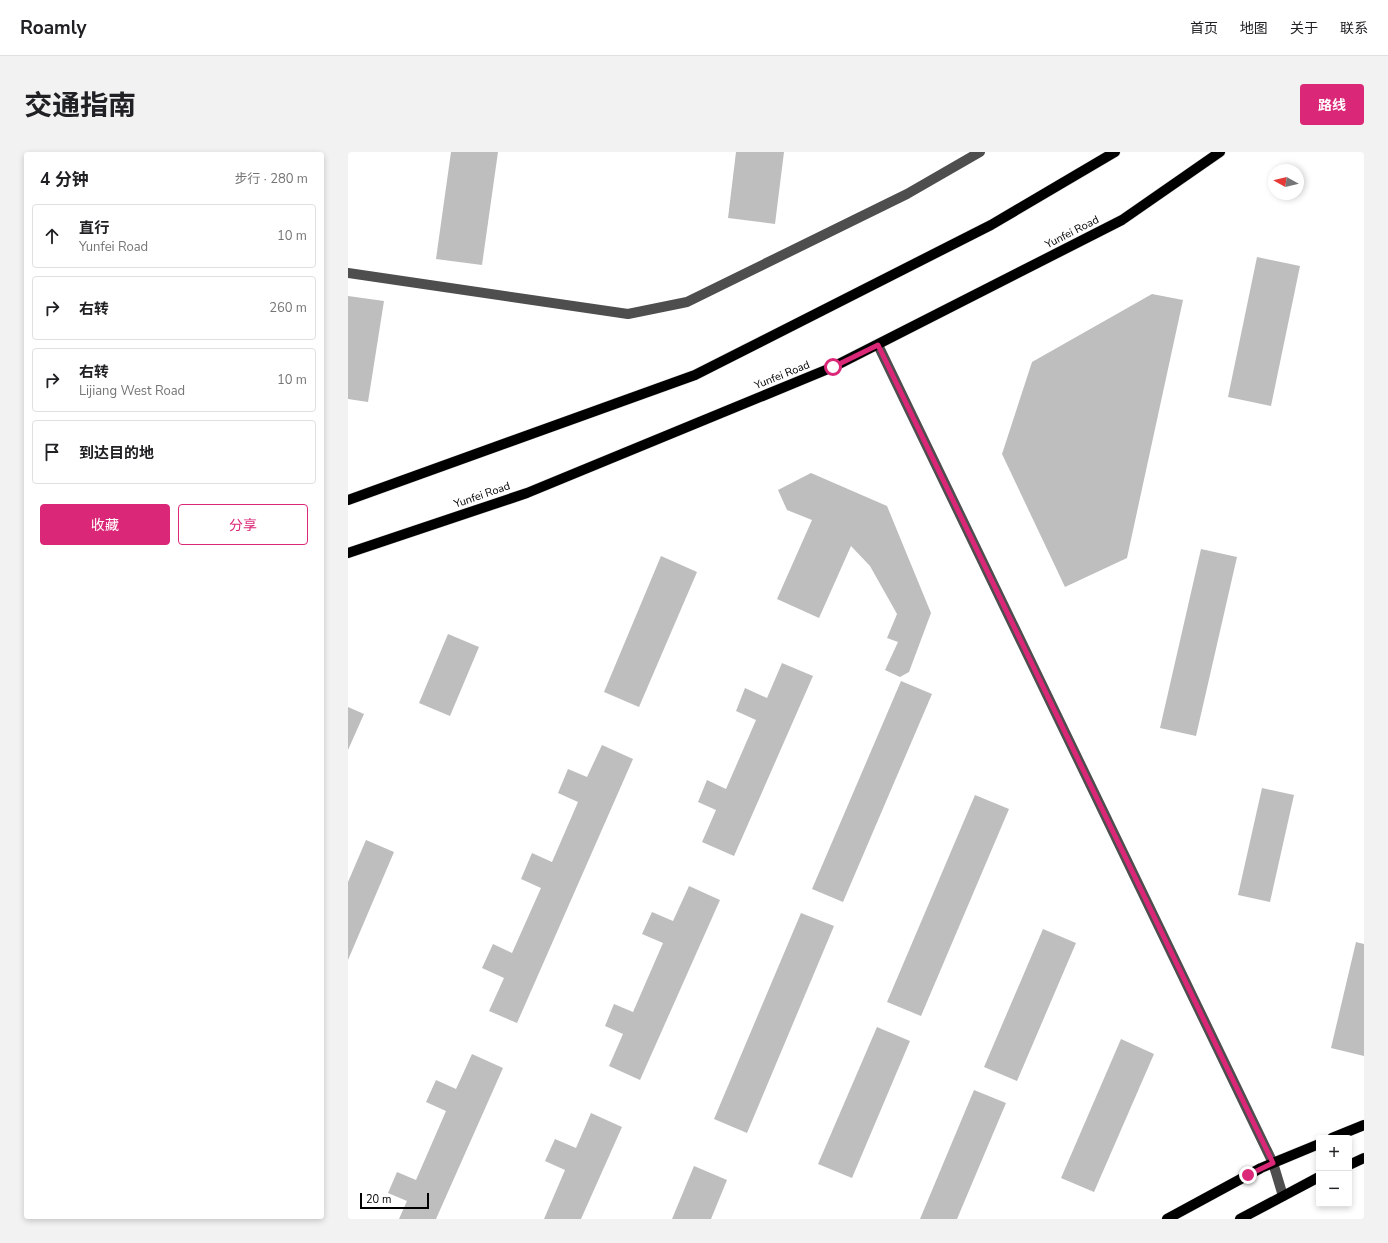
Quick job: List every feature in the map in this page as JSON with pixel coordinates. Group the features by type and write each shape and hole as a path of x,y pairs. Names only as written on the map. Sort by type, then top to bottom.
{"main road":[{"path":"348,500 695,375 991,225 1115,152"},
{"name":"Yunfei Road","path":"348,553 527,493 833,367 1122,220 1220,152"},
{"path":"1339,1135 1364,1124"},
{"path":"1167,1219 1261,1168 1316,1145"},
{"path":"1352,1164 1364,1158"},
{"path":"1240,1219 1316,1179"}],"street":[{"path":"348,273 628,314 687,302 907,194 980,152"},
{"path":"878,345 1273,1163 1283,1196"}],"building":[{"path":"451,152 498,152 482,265 436,259"},
{"path":"736,152 784,152 775,224 728,218"},
{"path":"1257,257 1300,266 1271,406 1228,397"},
{"path":"1152,294 1183,300 1127,558 1065,587 1002,454 1032,362"},
{"path":"348,296 384,301 368,402 348,399"},
{"path":"811,473 887,506 931,613 909,672 900,677 885,670 898,642 887,638 897,614 870,566 851,546 819,618 777,599 812,520 787,510 778,490"},
{"path":"1201,549 1237,557 1196,736 1160,728"},
{"path":"661,556 697,572 639,707 604,692"},
{"path":"448,634 479,647 450,716 419,703"},
{"path":"782,663 813,676 734,856 702,842 716,810 698,802 707,780 726,789 756,720 736,711 745,688 767,698"},
{"path":"901,681 932,694 843,902 812,889"},
{"path":"348,707 364,714 348,750"},
{"path":"602,745 633,759 517,1023 489,1011 504,978 482,968 493,944 512,953 541,888 521,879 532,853 552,862 578,802 558,793 568,769 587,777"},
{"path":"1262,788 1294,795 1270,902 1238,895"},
{"path":"975,795 1009,809 921,1016 887,1002"},
{"path":"366,840 394,852 348,960 348,882"},
{"path":"689,886 720,900 640,1080 609,1066 623,1034 605,1026 614,1004 633,1012 663,943 642,934 652,912 673,921"},
{"path":"801,913 834,926 747,1133 714,1119"},
{"path":"1043,929 1076,943 1017,1081 984,1067"},
{"path":"1356,942 1364,944 1364,1056 1331,1048"},
{"path":"877,1027 910,1041 852,1178 818,1164"},
{"path":"1121,1039 1154,1054 1094,1192 1061,1178"},
{"path":"472,1054 503,1068 436,1219 399,1219 407,1201 388,1193 397,1172 416,1180 446,1111 426,1102 436,1080 456,1089"},
{"path":"974,1090 1006,1103 957,1219 920,1219"},
{"path":"591,1113 622,1127 581,1219 544,1219 565,1170 545,1161 555,1139 576,1148"},
{"path":"694,1166 727,1180 711,1219 672,1219"}],"route":[{"path":"833,367 878,345 1273,1163 1248,1175"}]}
